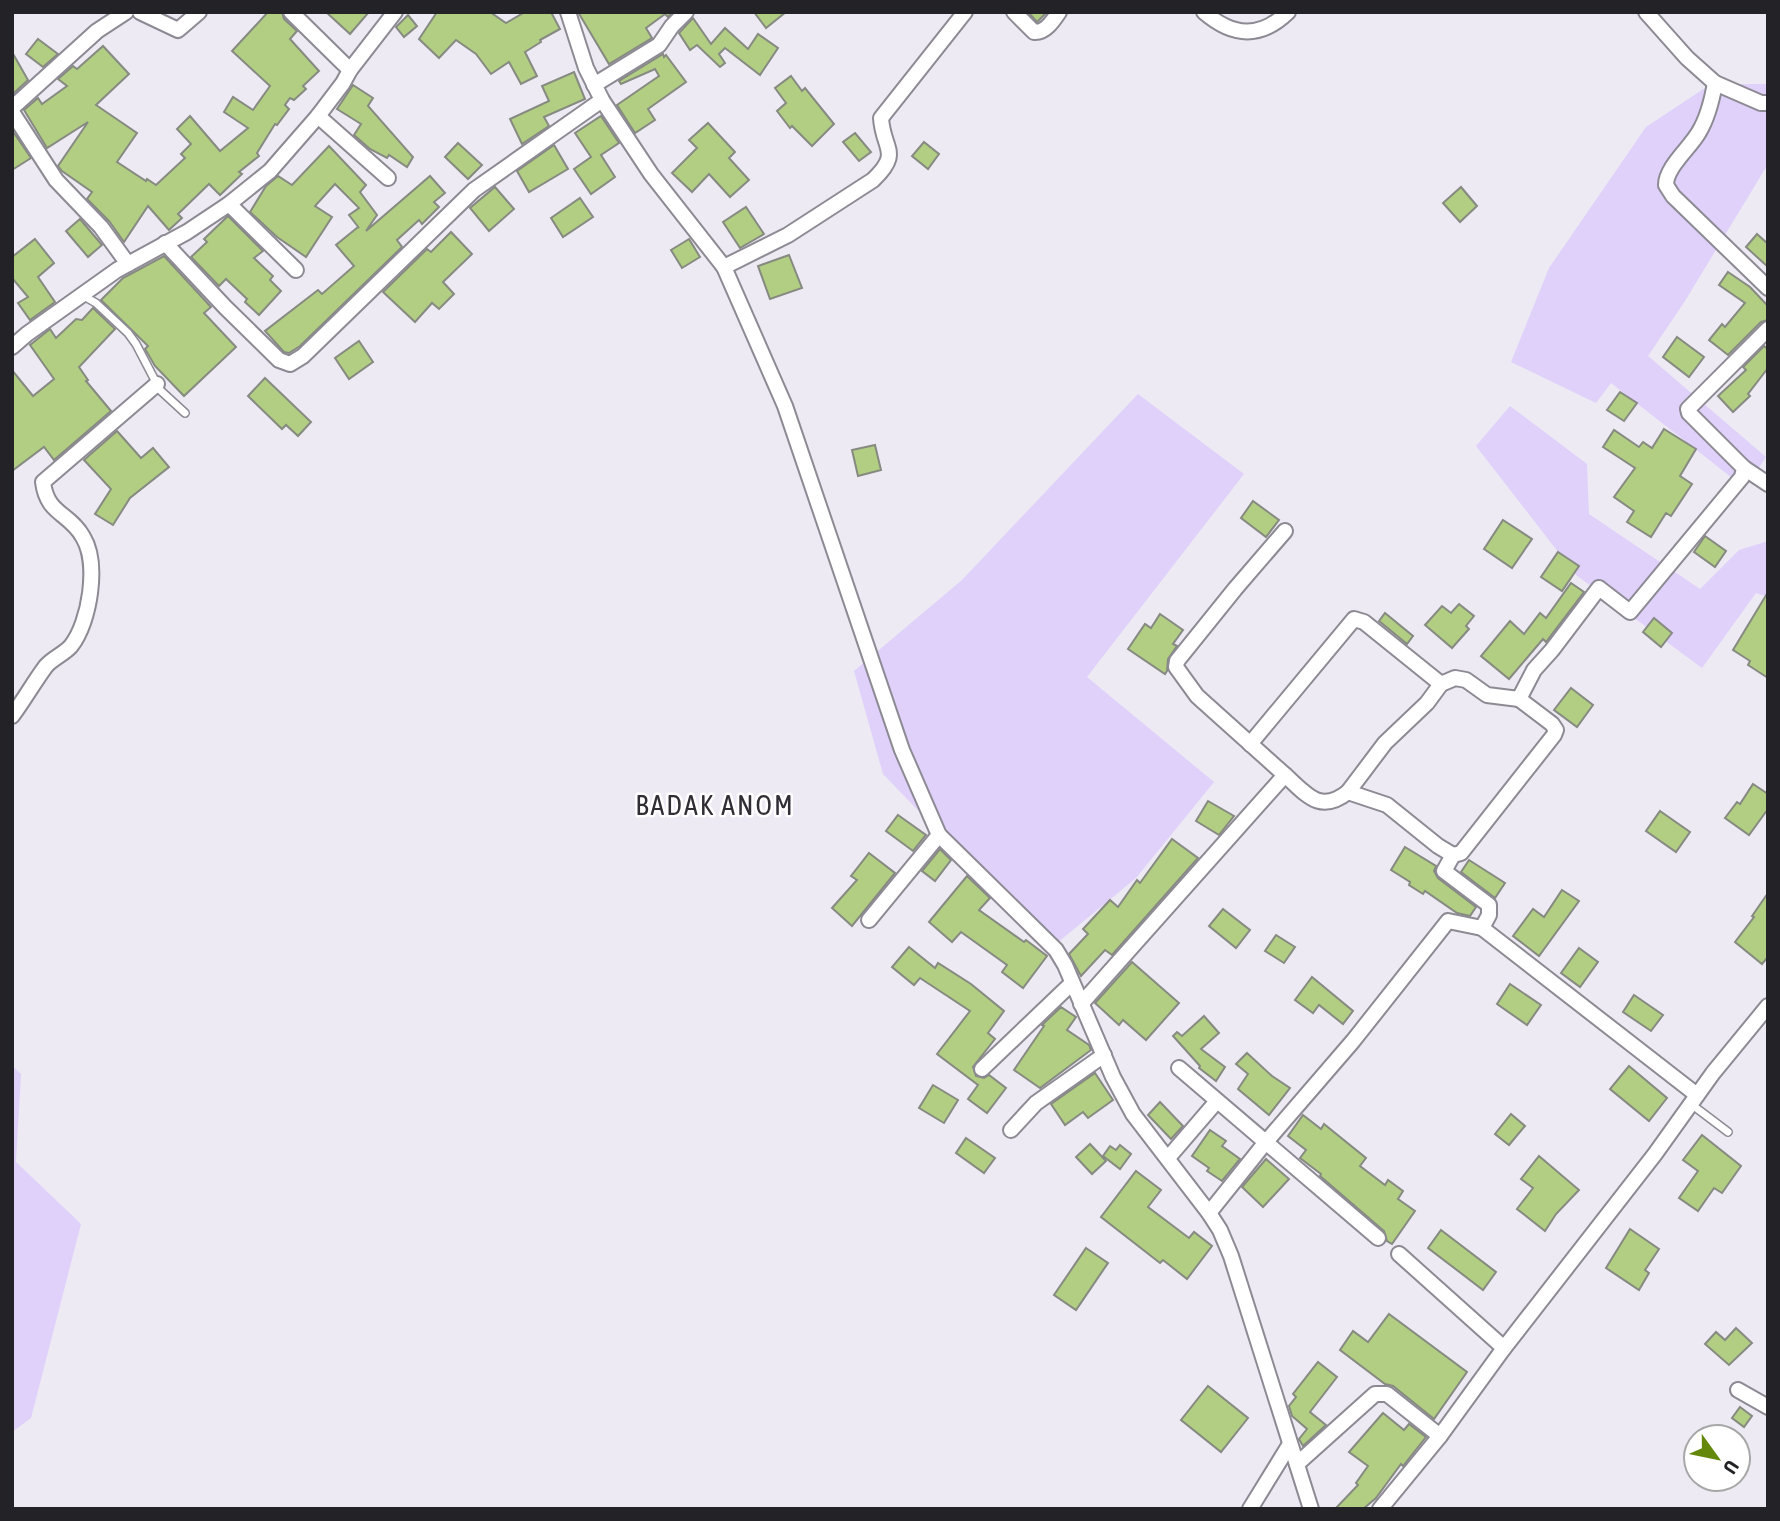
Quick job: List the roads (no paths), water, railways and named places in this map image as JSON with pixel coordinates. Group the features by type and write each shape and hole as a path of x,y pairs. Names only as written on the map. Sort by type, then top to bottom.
{"street":[{"path":"126,12 97,31 12,110 56,180 101,227 128,264"},
{"path":"140,12 178,30 199,12"},
{"path":"291,12 350,70"},
{"path":"12,347 81,295 128,264 229,204 270,171 318,116 395,12"},
{"path":"594,85 659,44 678,18 686,12"},
{"path":"724,267 788,235 873,180 882,171 889,160 889,146 881,131 881,118 965,12"},
{"path":"1014,12 1038,33 1043,31 1059,12"},
{"path":"1204,12 1216,22 1238,32 1275,25 1288,12"},
{"path":"1646,12 1687,58 1715,83 1761,103 1768,103"},
{"path":"573,14 586,68 602,100 651,174 724,267 785,406 902,750 939,835 1044,936 1065,965 1071,984 1133,1114 1220,1230 1231,1256 1311,1509"},
{"path":"1715,83 1707,116 1668,176 1666,185 1673,196 1768,288"},
{"path":"165,243 279,360 290,364 303,356 474,190 602,100"},
{"path":"318,116 388,178"},
{"path":"229,204 296,270"},
{"path":"1768,329 1688,409 1744,468 1768,484"},
{"path":"12,716 47,664 71,646 86,617 89,599 91,565 88,547 73,524 49,504 43,482 157,384"},
{"path":"1519,699 1534,670 1599,588 1630,612 1742,477 1744,468"},
{"path":"1285,531 1177,661 1176,667 1197,696 1304,793 1323,804 1336,802 1348,792 1385,743 1427,703 1441,684 1455,678 1466,680 1487,695 1519,699 1552,724 1556,730 1554,735 1461,853 1453,855 1444,870 1489,905 1489,915 1482,928"},
{"path":"1250,744 1354,619 1364,622 1441,684"},
{"path":"1081,1004 1285,775"},
{"path":"1348,792 1387,805 1453,855"},
{"path":"869,920 939,835"},
{"path":"1209,1213 1353,1041 1448,920 1482,928 1694,1100"},
{"path":"982,1069 1071,984"},
{"path":"1380,1509 1440,1436 1504,1348 1768,1006"},
{"path":"1011,1130 1036,1103 1104,1055"},
{"path":"1179,1068 1378,1238"},
{"path":"1168,1158 1217,1101"},
{"path":"1399,1254 1504,1348"},
{"path":"1738,1390 1768,1407"},
{"path":"1297,1464 1375,1394 1382,1392 1440,1436"},
{"path":"1250,1509 1290,1444"}],"lane":[{"path":"81,295 96,303 128,333 160,390 184,413"},
{"path":"1694,1100 1728,1132"}],"district":[{"name":"BADAK ANOM","path":"715,805"}]}
